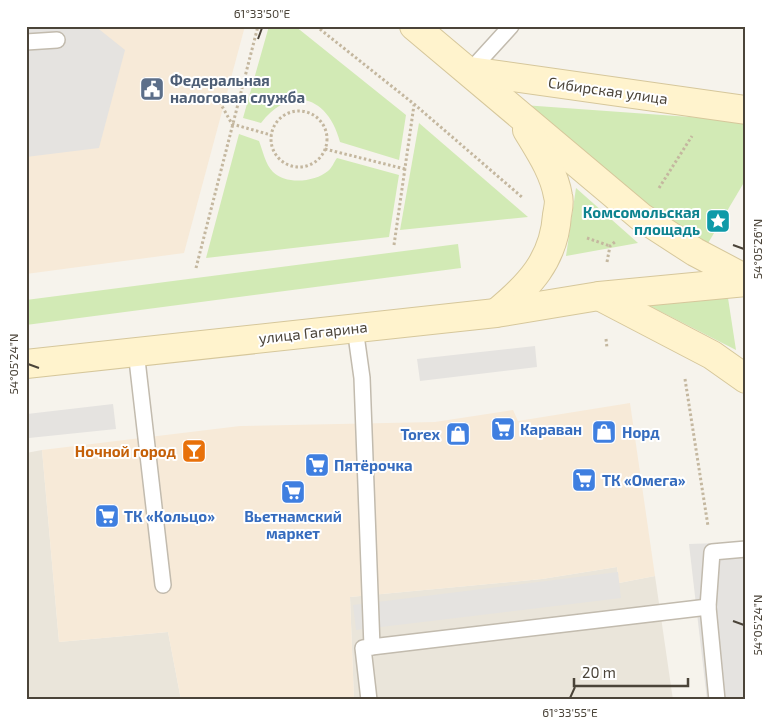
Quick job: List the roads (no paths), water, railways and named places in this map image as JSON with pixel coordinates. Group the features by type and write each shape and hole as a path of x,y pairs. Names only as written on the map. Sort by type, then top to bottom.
{"street":[{"path":"414,26 470,71 517,114 641,217 695,252 746,280"},
{"name":"Сибирская улица","path":"470,71 746,110"},
{"path":"496,313 525,289 544,262 556,227 559,197 544,159 517,114"},
{"name":"улица Гагарина","path":"26,364 496,313 599,296 746,280"},
{"path":"599,296 712,354 746,379"}],"lane":[{"path":"470,71 511,26"},
{"path":"26,42 57,40"},
{"path":"354,328 362,378 372,647"},
{"path":"136,351 164,585"},
{"path":"718,700 708,607 712,552 746,549"},
{"path":"369,700 363,648 708,607"}],"place":[{"name":"Федеральная налоговая служба","path":"152,89"},
{"name":"Комсомольская площадь","path":"718,221"},
{"name":"Караван","path":"503,429"},
{"name":"Норд","path":"604,432"},
{"name":"Torex","path":"458,434"},
{"name":"Ночной город","path":"194,451"},
{"name":"Пятёрочка","path":"317,465"},
{"name":"ТК «Омега»","path":"584,480"},
{"name":"Вьетнамский маркет","path":"293,492"},
{"name":"ТК «Кольцо»","path":"107,516"}]}
